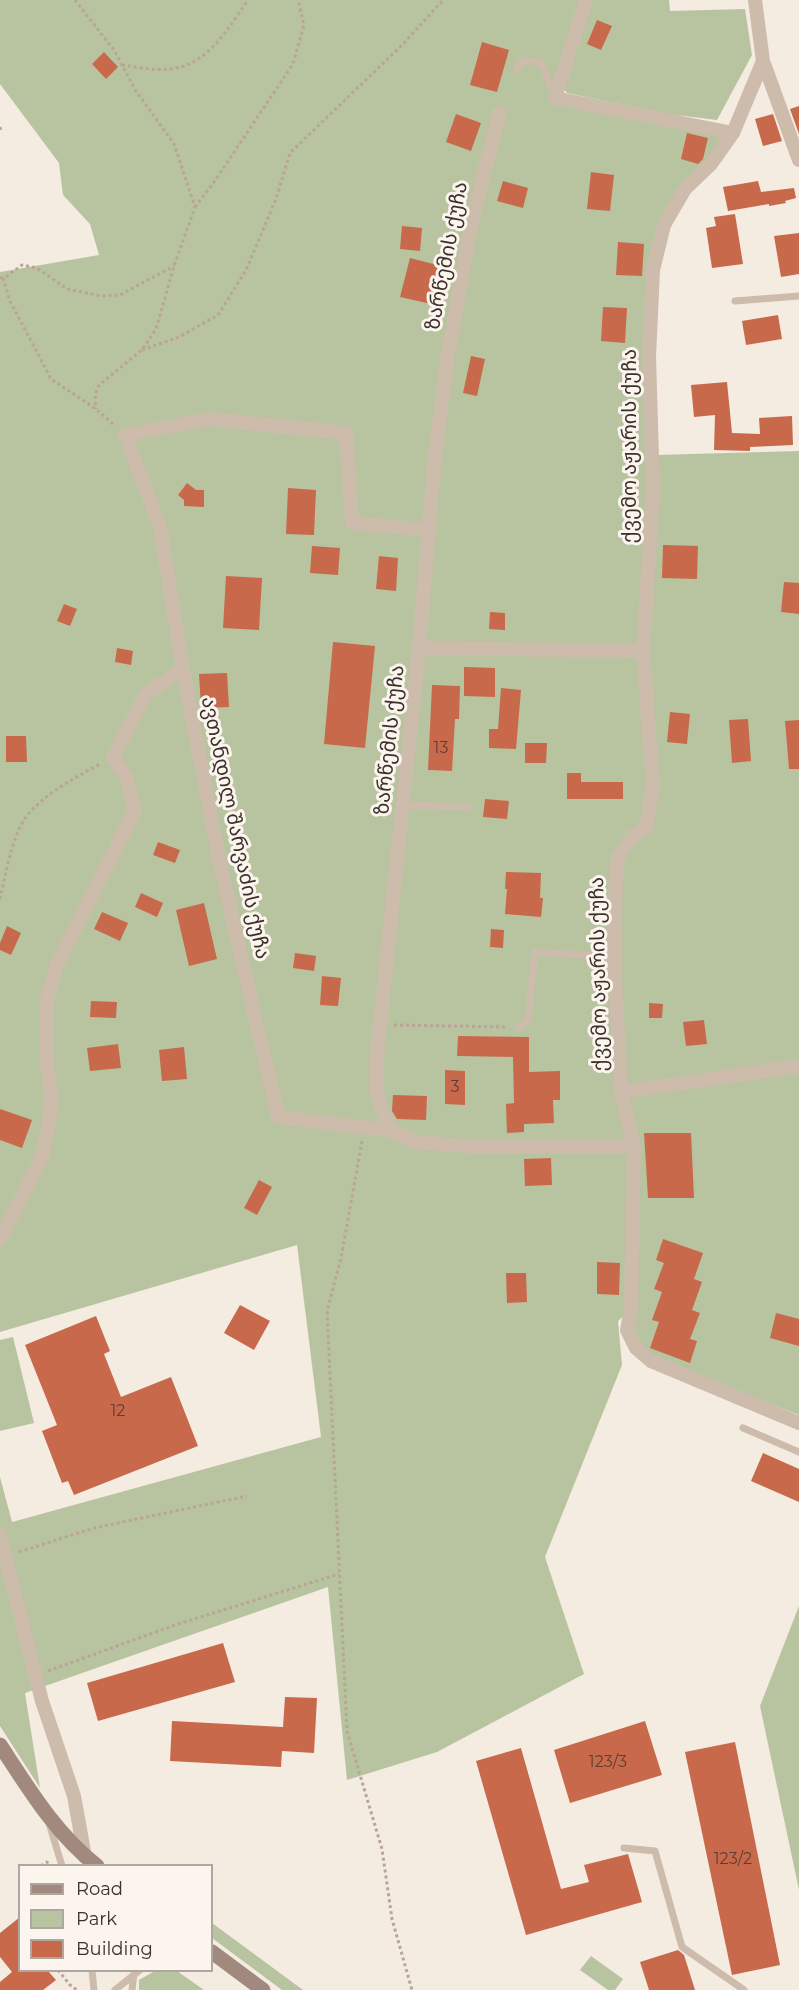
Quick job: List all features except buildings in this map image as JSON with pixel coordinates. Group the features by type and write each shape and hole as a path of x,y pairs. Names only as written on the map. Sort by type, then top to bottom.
{"main road":[{"path":"0,1745 48,1818 91,1861"},
{"path":"213,1953 262,1990"}],"street":[{"path":"586,0 555,98 732,134"},
{"path":"755,0 762,62 799,160"},
{"name":"ქვემო აჟარის ქუჩა","path":"762,62 732,134 711,164 685,189 664,225 653,270 649,357 653,492 643,651 653,786 646,827 633,837 618,857 614,957 621,1092 634,1147 631,1310 627,1330 636,1348 651,1361 799,1424"},
{"name":"ზარწემის ქუჩა","path":"394,1131 383,1113 377,1090 377,1053 419,648 427,530 448,355 471,224 499,112"},
{"path":"125,435 208,419 346,433 352,523 427,530"},
{"name":"ავთანდილ შარვაძის ქუჩა","path":"125,435 160,527 183,669 220,864 278,1117 394,1131"},
{"path":"419,648 643,651"},
{"path":"0,1239 42,1157 52,1104 46,1052 47,1000 57,964 135,810 127,778 113,757 146,694 183,669"},
{"path":"621,1092 799,1066"},
{"path":"394,1131 415,1142 478,1147 634,1147"},
{"path":"0,1534 42,1701 74,1796 91,1861"}],"lane":[{"path":"517,70 523,60 541,63 548,75 555,98"},
{"path":"735,300 799,296"},
{"path":"403,805 469,807"},
{"path":"518,1028 528,1021 535,952 614,957"},
{"path":"743,1428 799,1452"},
{"path":"48,1818 61,1864"},
{"path":"624,1848 655,1851 682,1947 744,1990"},
{"path":"92,1972 94,1990"},
{"path":"116,1990 134,1973"},
{"path":"132,1990 134,1973"}],"path":[{"path":"75,0 114,50 136,91 174,144 195,207"},
{"path":"122,65 170,69 201,59 218,42 248,0"},
{"path":"96,409 95,395 99,385 142,350 156,329 174,266 195,207 221,173 293,64 304,25 298,0"},
{"path":"142,350 179,337 218,315 246,270 276,199 290,153 403,44 443,0"},
{"path":"0,127 1,132"},
{"path":"125,435 96,409 51,380 10,301 1,278 22,266 37,268 67,289 101,296 120,295 174,266"},
{"path":"0,899 16,835 30,812 68,781 113,757"},
{"path":"380,1025 518,1028"},
{"path":"365,1128 341,1258 327,1311 347,1731 382,1849 392,1919 412,1990"},
{"path":"6,1556 94,1528 247,1496"},
{"path":"36,1676 175,1625 339,1574"},
{"path":"59,1972 69,1985 77,1990"}],"green space":[{"path":"0,0 586,0 556,98 733,133 685,189 653,270 657,455 799,451 799,1415 652,1357 637,1336 630,1311 618,1321 622,1365 545,1557 584,1674 437,1752 347,1780 328,1587 25,1693 40,1788 0,1726 0,1477 12,1522 321,1437 297,1245 0,1332 0,272 99,255 90,224 63,195 59,163 0,84"},
{"path":"589,0 669,0 670,11 745,9 752,55 717,120 668,114 567,93 562,87"},
{"path":"13,1337 34,1423 0,1431 0,1340"},
{"path":"799,1606 799,1890 760,1706"},
{"path":"213,1924 303,1990 282,1990 213,1939"},
{"path":"591,1956 623,1979 615,1990 608,1990 580,1970"},
{"path":"153,1972 178,1972 204,1990 139,1990 139,1980"}]}
